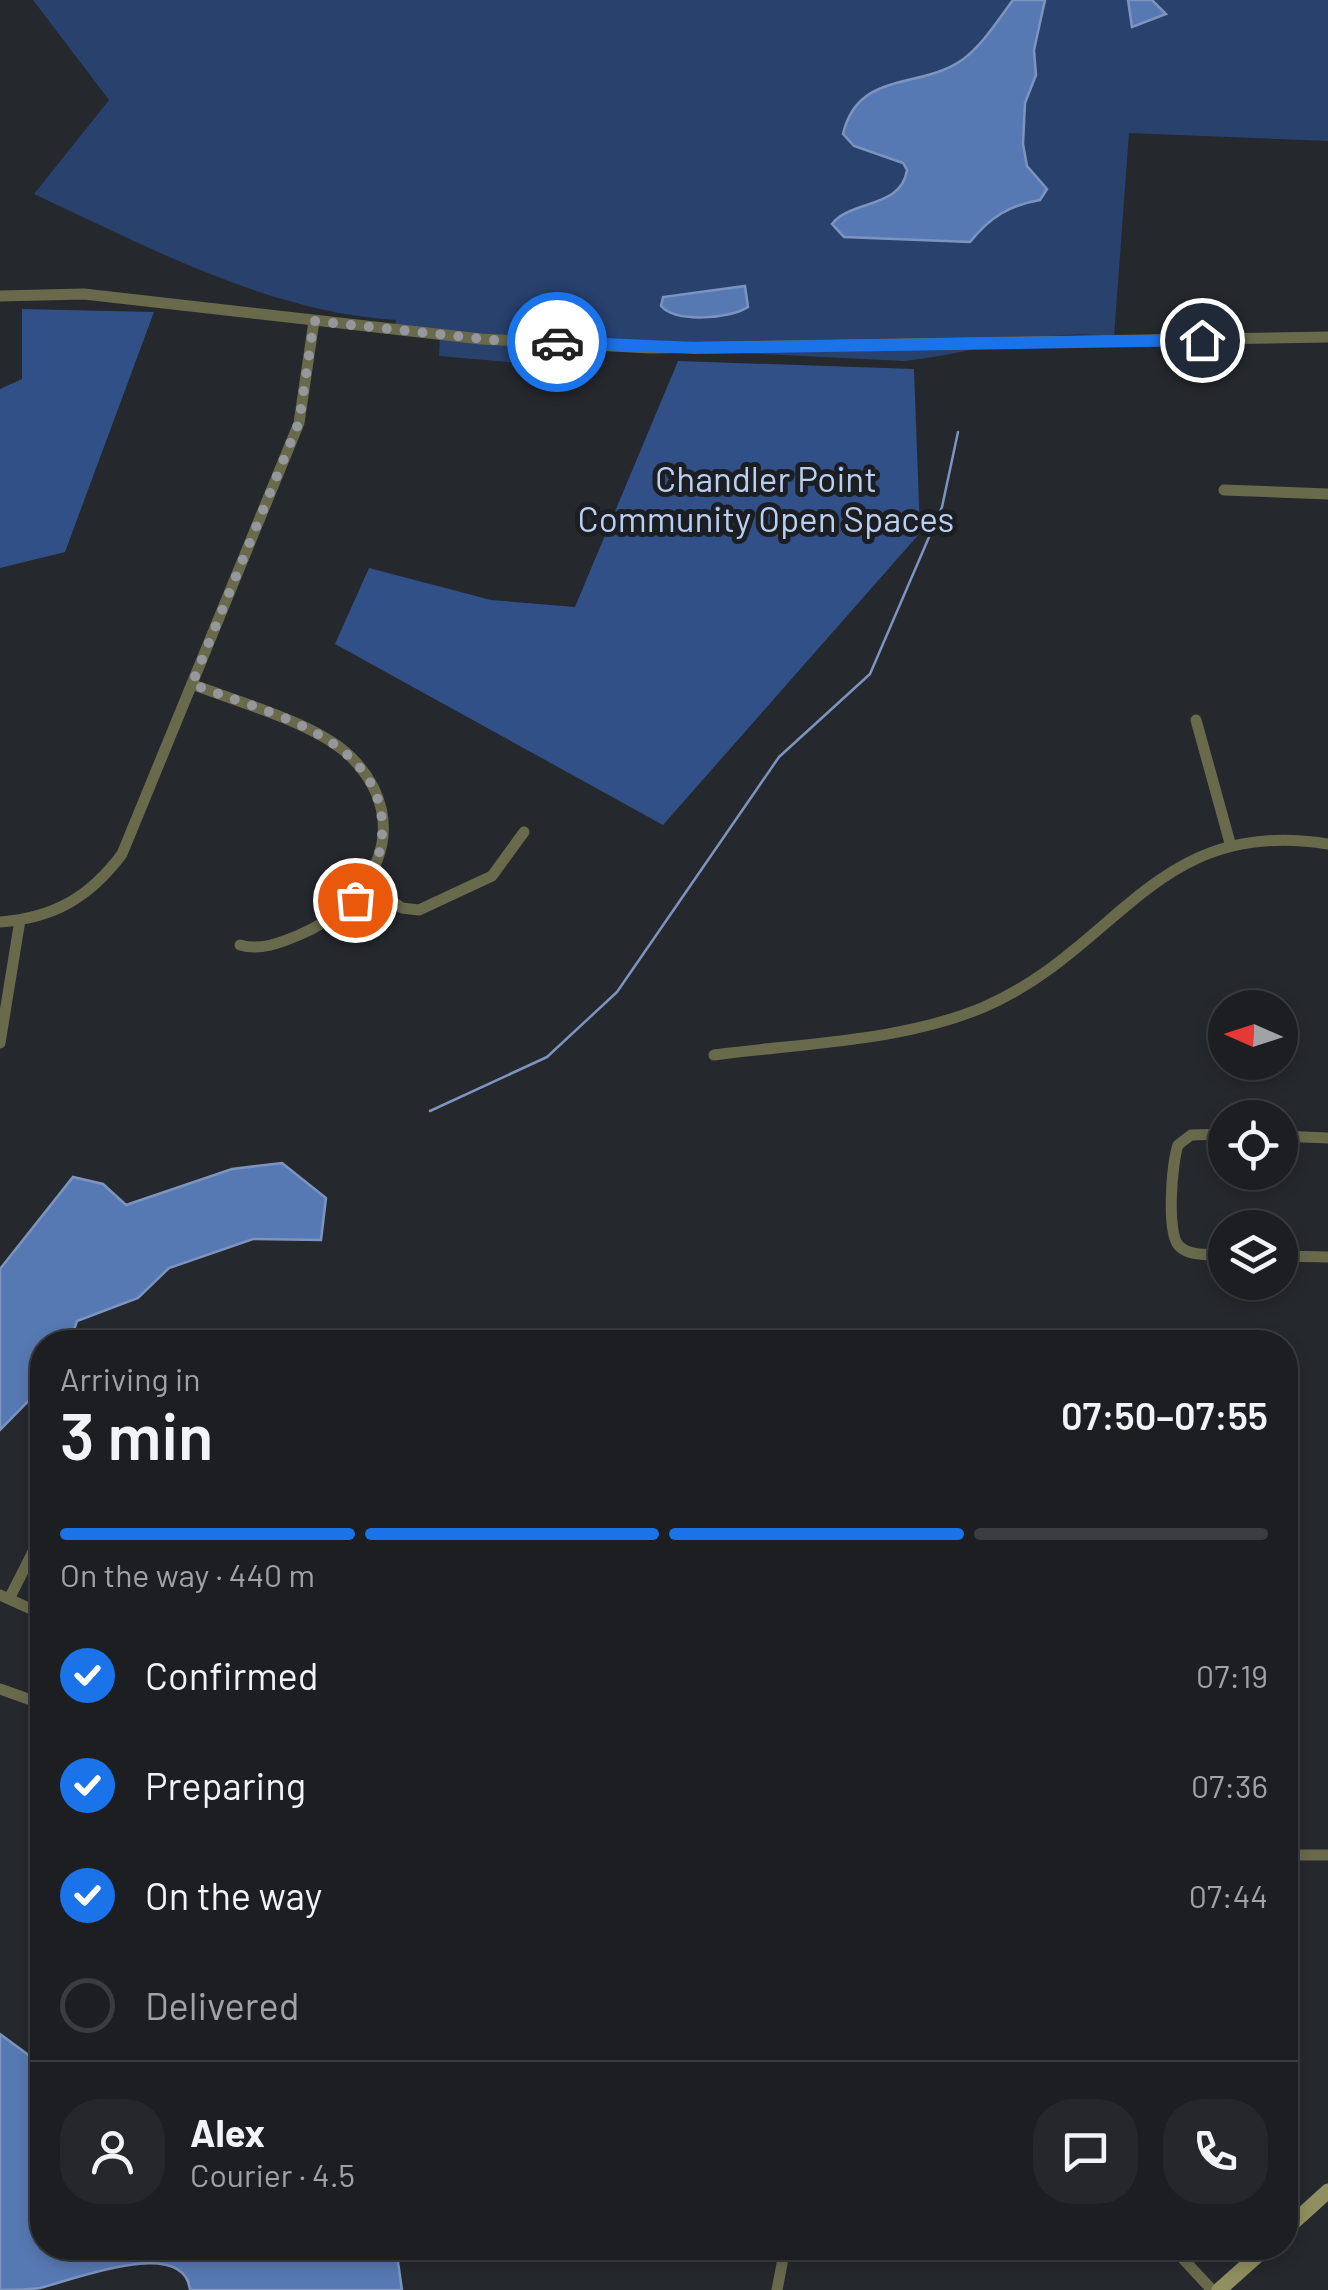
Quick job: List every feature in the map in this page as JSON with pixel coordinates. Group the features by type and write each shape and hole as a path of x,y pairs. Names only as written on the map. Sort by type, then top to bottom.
{"main road":[{"path":"1298,2218 1328,2191"},
{"path":"1215,2290 1251,2260"}],"street":[{"path":"0,296 70,293 512,342 666,348 1328,337"},
{"path":"0,922 20,920 74,902 122,854 299,422 314,321"},
{"path":"1224,490 1328,494"},
{"path":"192,684 315,733 354,760 372,786 381,814 379,856 367,884 347,908 326,923 266,946 240,945"},
{"path":"1196,720 1230,843"},
{"path":"367,884 402,908 419,910 492,876 524,832"},
{"path":"714,1055 910,1029 983,1007 1039,975 1179,867 1230,843 1273,837 1328,844"},
{"path":"0,1042 20,920"},
{"path":"1208,1134 1191,1135 1178,1145 1172,1226 1178,1245 1186,1251 1208,1253"},
{"path":"1298,1137 1328,1138"},
{"path":"1298,1256 1328,1257"},
{"path":"30,1554 5,1597 30,1608"},
{"path":"0,1689 30,1700"},
{"path":"1298,1855 1328,1855"},
{"path":"777,2290 783,2260"},
{"path":"1186,2260 1215,2290"}],"shaded area":[{"path":"33,0 1328,0 1328,141 1129,133 1114,337 1061,335 904,361 563,344 554,366 439,356 440,336 394,329 396,320 348,314 255,291 165,255 34,194 109,100"},
{"path":"1013,0 1045,0 1034,50 1036,75 1025,103 1023,144 1027,166 1047,189 1040,200 1001,213 970,242 844,237 832,224 851,210 896,191 907,170 903,163 854,146 843,134 851,114 876,90 962,60 983,40"},
{"path":"1128,0 1152,0 1166,14 1132,27"},
{"path":"745,286 748,307 729,314 690,317 661,306 663,297"},
{"path":"282,1163 326,1198 321,1240 253,1239 169,1268 138,1298 77,1321 74,1330 30,1330 30,1399 0,1430 0,1269 73,1177 103,1184 126,1205 232,1169"},
{"path":"0,2034 30,2056 30,2260 398,2260 402,2290 190,2290 183,2274 168,2266 148,2263 99,2271 40,2288 0,2290"}],"green space":[{"path":"22,309 154,312 65,552 0,568 0,389 22,379"},
{"name":"Chandler Point Community Open Spaces","path":"678,361 914,369 920,533 663,825 335,644 369,568 491,600 575,607"}],"waterway":[{"path":"430,1111 547,1057 617,992 779,757 870,674 942,507 958,432"}],"way so far":[{"path":"355,900 379,856 382,827 372,786 354,760 315,733 192,684 299,422 314,321 512,342 557,342"}],"route":[{"path":"557,342 696,348 1202,340"}]}
